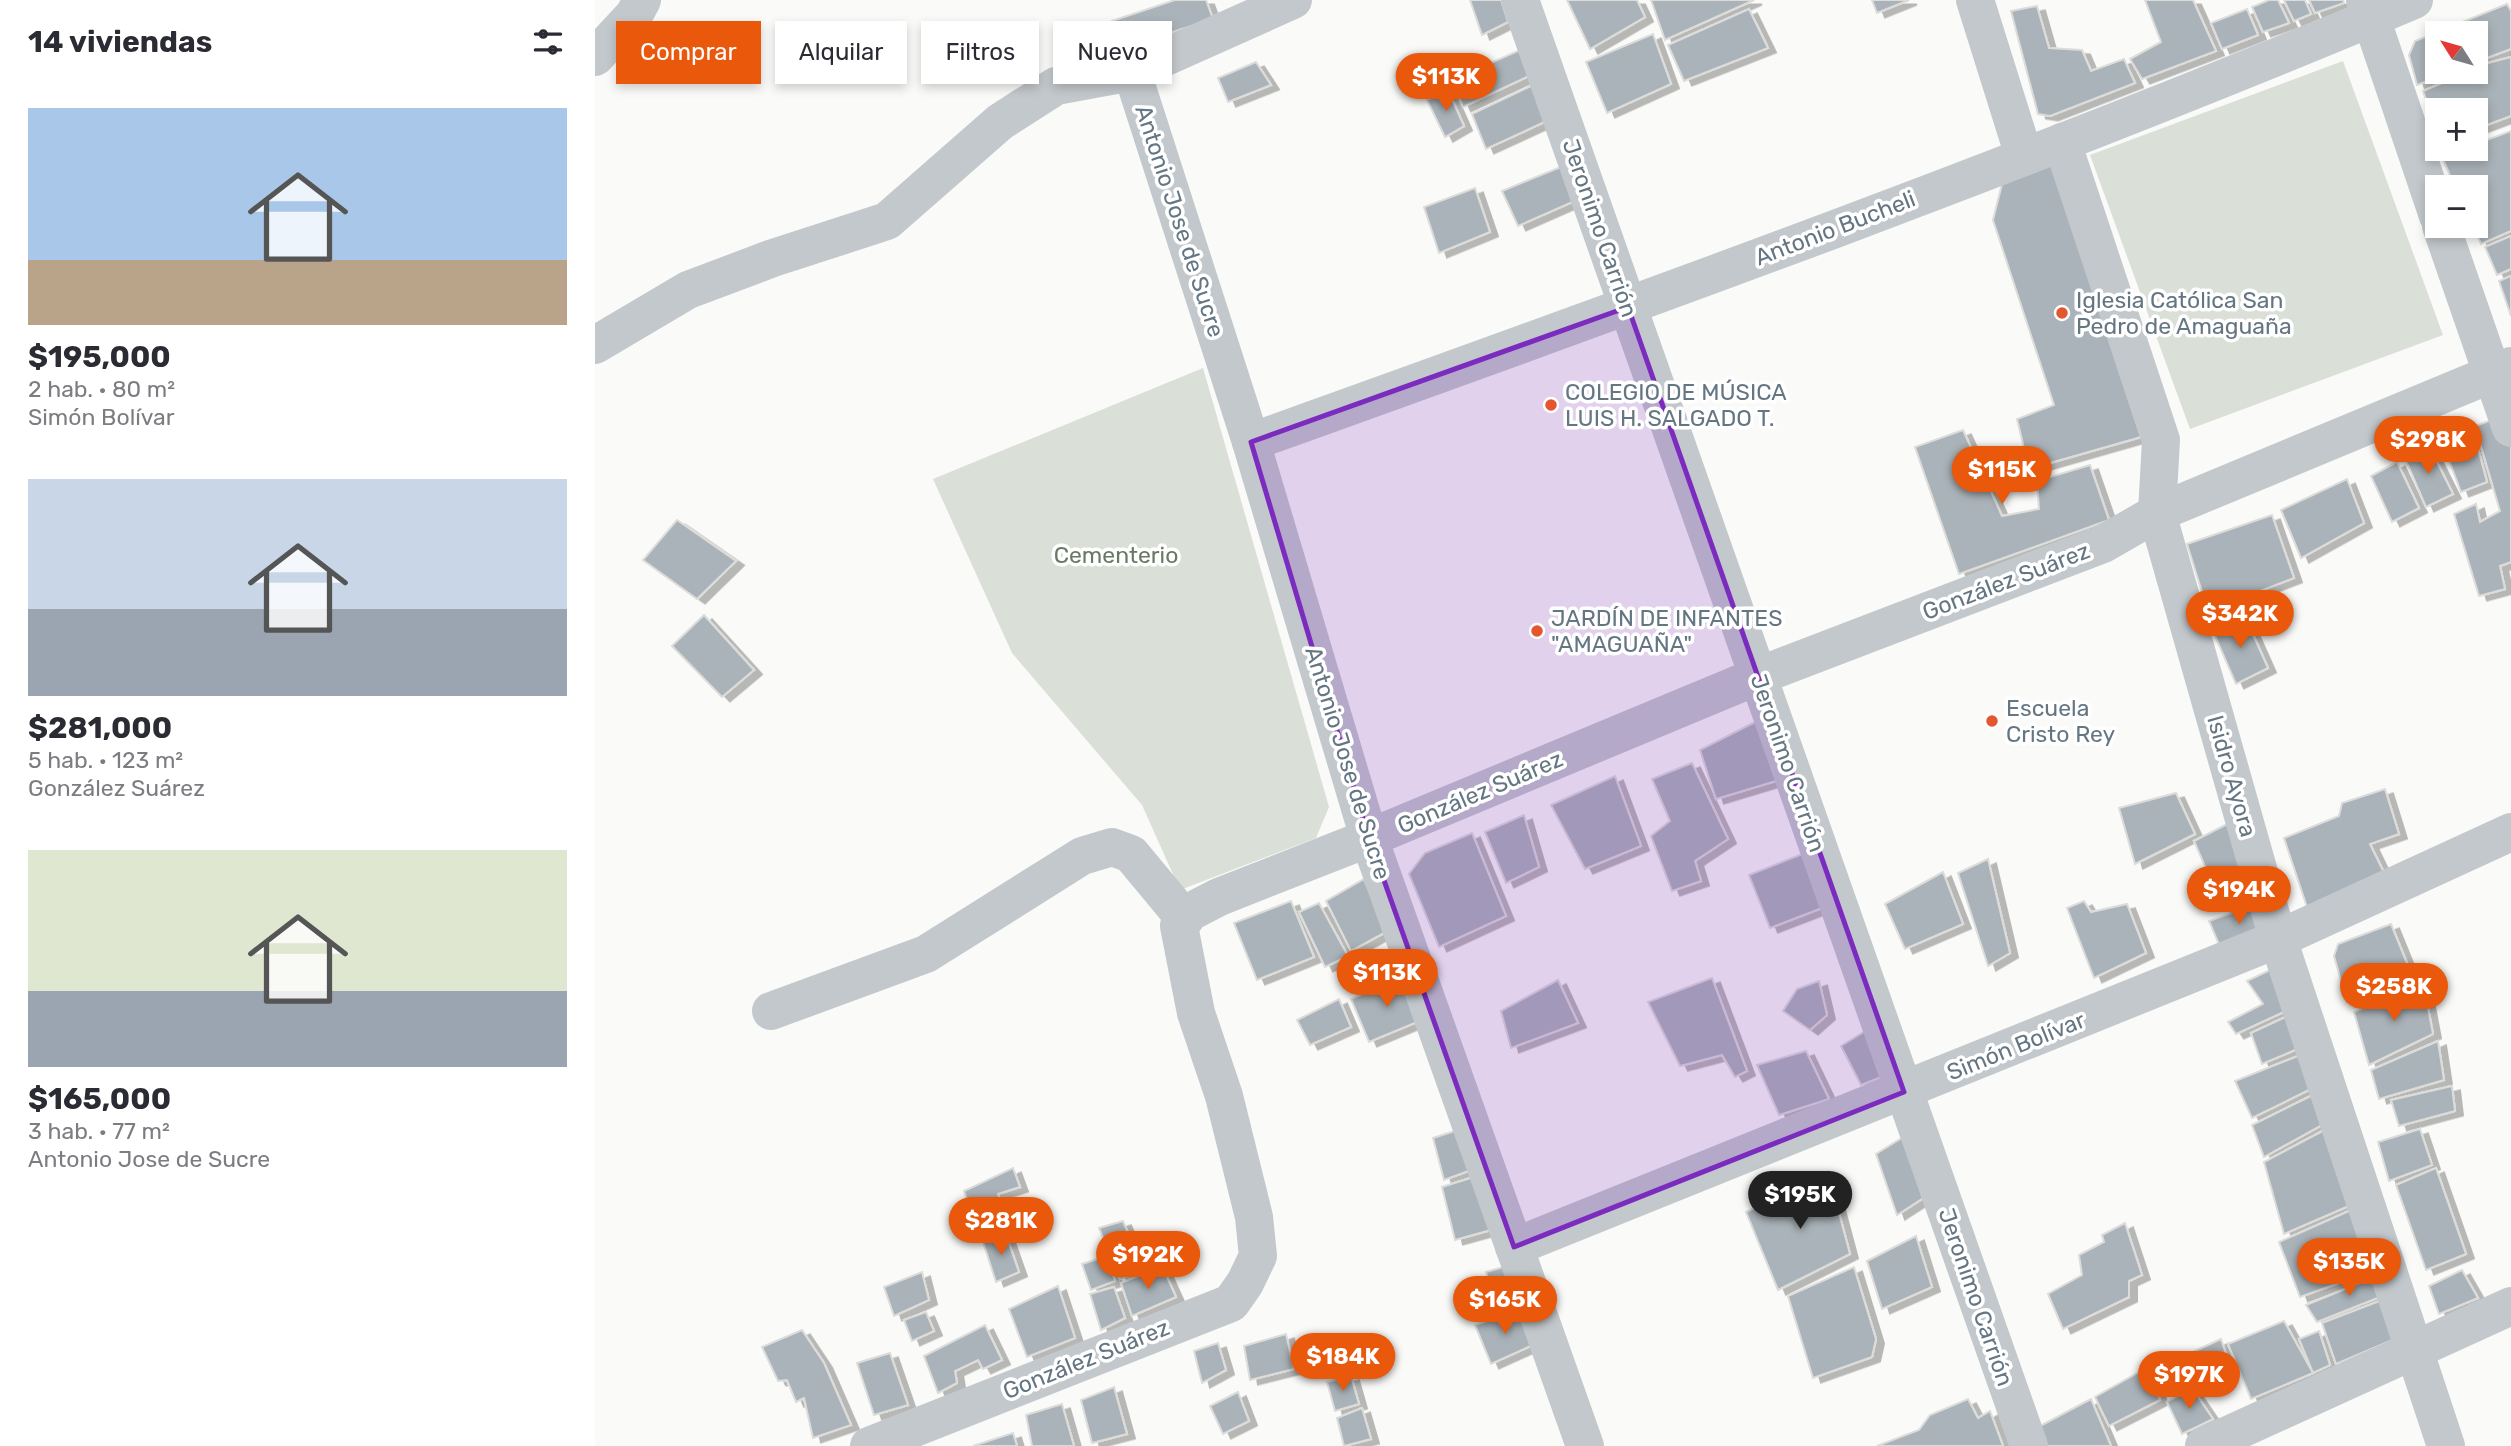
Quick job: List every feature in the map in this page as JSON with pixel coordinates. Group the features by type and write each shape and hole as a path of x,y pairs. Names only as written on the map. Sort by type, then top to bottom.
{"street":[{"path":"595,57 634,15 642,0"},
{"path":"1172,54 1293,0"},
{"name":"Jeronimo Carrión","path":"1520,0 2029,1446"},
{"path":"1975,0 2024,156"},
{"name":"Antonio Bucheli","path":"1251,442 1628,307 2062,142 2368,9 2414,0"},
{"path":"2368,9 2425,178"},
{"path":"595,345 688,290 773,258 887,221 1000,122 1056,86 1067,84"},
{"name":"Antonio Jose de Sucre","path":"1136,84 1251,442 1369,838 1585,1446"},
{"name":"Isidro Ayora","path":"2062,142 2161,440 2157,513 2278,939 2446,1446"},
{"path":"2446,238 2501,370 2511,428"},
{"name":"González Suárez","path":"869,1446 913,1438 1231,1303 1245,1283 1258,1256 1254,1217 1224,1096 1196,1013 1179,926 1190,912 1219,897 1369,838 1758,676 2103,544 2157,513 2501,370"},
{"name":"Simón Bolívar","path":"1514,1247 2278,939 2511,832"},
{"path":"771,1011 926,954 1081,856 1112,846 1131,854 1185,919"},
{"path":"2204,1446 2511,1306"}],"highlighted area":[{"path":"1628,307 1904,1092 1514,1247 1369,838 1251,442"}],"green space":[{"path":"2343,61 2443,335 2190,429 2090,155"},
{"name":"Cementerio","path":"1203,368 1329,807 1316,838 1180,890 1142,805 1012,653 933,479"}],"building":[{"path":"1175,0 1206,0 1213,19 1172,32 1172,21 1112,21"},
{"path":"1470,0 1501,0 1508,22 1482,35"},
{"path":"1567,0 1637,0 1645,17 1590,49"},
{"path":"1651,0 1754,0 1665,40"},
{"path":"1872,0 1909,0 1877,13"},
{"path":"2145,0 2193,0 2216,51 2142,79 2130,59 2161,42"},
{"path":"2269,0 2278,0 2289,23 2263,32 2252,7"},
{"path":"2284,0 2305,0 2311,14 2294,21"},
{"path":"2309,0 2343,0 2344,3 2315,13"},
{"path":"2507,4 2511,11 2511,49 2489,57 2489,21 2465,21"},
{"path":"2037,6 2049,48 2082,50 2091,71 2124,59 2135,83 2050,116 2038,114 2011,11"},
{"path":"1749,9 1768,48 1684,81 1668,45"},
{"path":"2247,9 2258,35 2222,49 2211,23"},
{"path":"1653,34 1671,84 1607,113 1586,62"},
{"path":"2425,37 2425,82 2417,85 2409,55 2415,41"},
{"path":"1520,50 1531,75 1463,107 1452,80"},
{"path":"2511,57 2511,116 2488,125 2488,98 2426,98 2423,91 2440,84 2489,84 2489,63"},
{"path":"1256,62 1271,85 1228,102 1218,78"},
{"path":"1535,84 1551,119 1486,149 1472,114"},
{"path":"1448,90 1464,126 1445,137 1427,100"},
{"path":"2511,131 2511,231 2481,244 2478,238 2488,238 2488,175 2450,175 2444,161 2488,161 2488,140"},
{"name":"Iglesia Católica San Pedro de Amaguaña","path":"2050,160 2141,437 2029,469 2017,419 2054,405 1993,220 2003,180"},
{"path":"1573,162 1586,196 1518,226 1502,191"},
{"path":"1475,188 1490,232 1439,253 1424,207"},
{"path":"2511,236 2511,269 2497,275 2485,247"},
{"path":"2511,276 2511,316 2499,281"},
{"path":"2505,415 2511,433 2511,562 2500,566 2505,589 2479,596 2454,514 2476,504 2480,522 2500,511 2475,426"},
{"path":"2472,426 2487,482 2461,492 2441,439"},
{"path":"1963,430 2002,516 2039,509 2037,481 2090,465 2109,520 1959,574 1915,447"},
{"path":"2429,446 2453,494 2426,507 2404,456"},
{"path":"2397,462 2419,508 2392,522 2371,476"},
{"path":"2347,479 2364,523 2301,558 2281,510"},
{"path":"2272,515 2294,578 2208,611 2187,544"},
{"path":"677,520 736,561 697,599 643,560"},
{"path":"704,615 754,670 722,697 672,646"},
{"path":"2246,619 2268,668 2236,684 2212,629"},
{"path":"1767,716 1786,778 1716,799 1700,750"},
{"path":"1692,763 1728,839 1695,861 1701,881 1672,891 1651,836 1670,821 1652,779"},
{"path":"1615,776 1641,846 1585,869 1551,805"},
{"path":"2385,789 2399,834 2370,844 2391,887 2310,916 2284,838 2339,816 2342,803"},
{"path":"2176,793 2195,834 2135,864 2119,808"},
{"path":"1524,815 1539,867 1506,883 1485,832"},
{"path":"2235,820 2256,898 2223,908 2194,841"},
{"path":"1472,833 1506,916 1439,947 1409,874 1425,853"},
{"path":"1810,851 1830,905 1770,928 1749,875"},
{"path":"1988,859 2010,953 1988,966 1958,873"},
{"path":"1943,872 1963,924 1905,949 1885,904"},
{"path":"1364,879 1386,932 1351,951 1326,901"},
{"path":"1291,901 1314,957 1257,980 1234,923"},
{"path":"2084,901 2091,912 2127,904 2146,953 2094,978 2067,908"},
{"path":"1319,903 1348,956 1325,967 1299,912"},
{"path":"2258,904 2267,932 2221,949 2209,921"},
{"path":"2391,924 2411,973 2347,1002 2334,956 2338,944"},
{"path":"2272,969 2288,1010 2236,1034 2228,1022 2263,1004 2247,981"},
{"path":"1405,974 1422,1020 1369,1042 1351,999"},
{"path":"1712,978 1747,1071 1735,1077 1722,1055 1680,1066 1648,1002"},
{"path":"1558,980 1578,1023 1511,1048 1501,1011"},
{"path":"1819,981 1827,1015 1810,1030 1783,1011 1797,989"},
{"path":"2423,981 2433,1034 2369,1065 2354,1012"},
{"path":"1339,999 1351,1027 1310,1045 1297,1020"},
{"path":"2294,1013 2307,1045 2262,1064 2251,1033"},
{"path":"1872,1027 1889,1074 1861,1085 1841,1046"},
{"path":"2438,1041 2444,1080 2379,1099 2371,1070"},
{"path":"1806,1051 1829,1099 1779,1115 1757,1065"},
{"path":"2308,1052 2317,1086 2252,1118 2235,1081"},
{"path":"2452,1086 2455,1111 2399,1126 2391,1100"},
{"path":"2321,1091 2329,1121 2264,1157 2252,1125"},
{"path":"2334,1125 2358,1202 2284,1234 2264,1162"},
{"path":"1461,1129 1477,1168 1444,1180 1433,1138"},
{"path":"2420,1129 2432,1165 2389,1181 2378,1142"},
{"path":"1905,1136 1928,1195 1897,1215 1876,1154"},
{"path":"1013,1168 1020,1187 998,1194 1007,1223 979,1235 964,1191"},
{"path":"2436,1168 2466,1254 2426,1270 2396,1185"},
{"path":"1828,1172 1850,1254 1778,1290 1746,1212"},
{"path":"1477,1176 1498,1228 1455,1240 1442,1187"},
{"path":"2358,1207 2381,1268 2300,1297 2279,1242"},
{"path":"1123,1221 1144,1271 1120,1279 1099,1228"},
{"path":"2125,1223 2142,1275 2129,1281 2129,1297 2063,1329 2048,1294 2082,1275 2079,1255 2104,1242 2102,1235"},
{"path":"1005,1232 1019,1272 996,1282 983,1242"},
{"path":"1916,1236 1932,1287 1882,1309 1867,1261"},
{"path":"1107,1256 1115,1281 1091,1290 1082,1264"},
{"path":"1162,1266 1176,1297 1132,1316 1121,1283"},
{"path":"1507,1266 1521,1301 1496,1308 1486,1272"},
{"path":"1854,1267 1876,1339 1872,1357 1813,1378 1788,1296"},
{"path":"2462,1270 2478,1298 2439,1314 2429,1286"},
{"path":"922,1272 929,1300 894,1316 884,1287"},
{"path":"2382,1274 2390,1293 2317,1322 2306,1305"},
{"path":"1058,1286 1075,1338 1027,1357 1009,1309"},
{"path":"1114,1287 1125,1318 1101,1330 1090,1294"},
{"path":"2390,1297 2402,1336 2336,1364 2322,1323"},
{"path":"1523,1309 1535,1344 1491,1364 1475,1325"},
{"path":"926,1312 934,1331 912,1341 904,1320"},
{"path":"2284,1321 2313,1373 2251,1399 2228,1344"},
{"path":"985,1325 1002,1360 983,1369 978,1360 955,1371 957,1383 938,1393 924,1356"},
{"path":"802,1330 824,1363 851,1425 813,1438 804,1398 796,1402 787,1380 778,1381 762,1347"},
{"path":"2319,1331 2330,1365 2313,1373 2299,1339"},
{"path":"1286,1334 1294,1369 1250,1380 1244,1346"},
{"path":"2221,1339 2230,1366 2167,1394 2156,1369"},
{"path":"1218,1343 1226,1370 1202,1383 1194,1351"},
{"path":"890,1353 908,1405 874,1415 857,1363"},
{"path":"2148,1367 2160,1400 2109,1426 2095,1397"},
{"path":"1351,1376 1359,1404 1335,1411 1327,1382"},
{"path":"1114,1387 1127,1434 1092,1443 1081,1400"},
{"path":"2192,1388 2213,1419 2182,1434 2167,1402"},
{"path":"1238,1392 1249,1421 1223,1434 1210,1406"},
{"path":"1968,1399 1978,1418 1990,1411 2003,1446 1877,1446 1919,1430 1930,1415"},
{"path":"2091,1399 2111,1446 2047,1446 2040,1426"},
{"path":"1062,1404 1074,1446 1032,1446 1026,1415"},
{"path":"1362,1408 1371,1439 1344,1446 1337,1418"},
{"path":"1013,1433 1017,1446 973,1446"}],"place":[{"name":"Iglesia Católica San Pedro de Amaguaña","path":"2062,313"},
{"name":"COLEGIO DE MÚSICA LUIS H. SALGADO T.","path":"1551,405"},
{"name":"JARDÍN DE INFANTES \"AMAGUAÑA\"","path":"1537,631"},
{"name":"Escuela Cristo Rey","path":"1992,721"}]}
